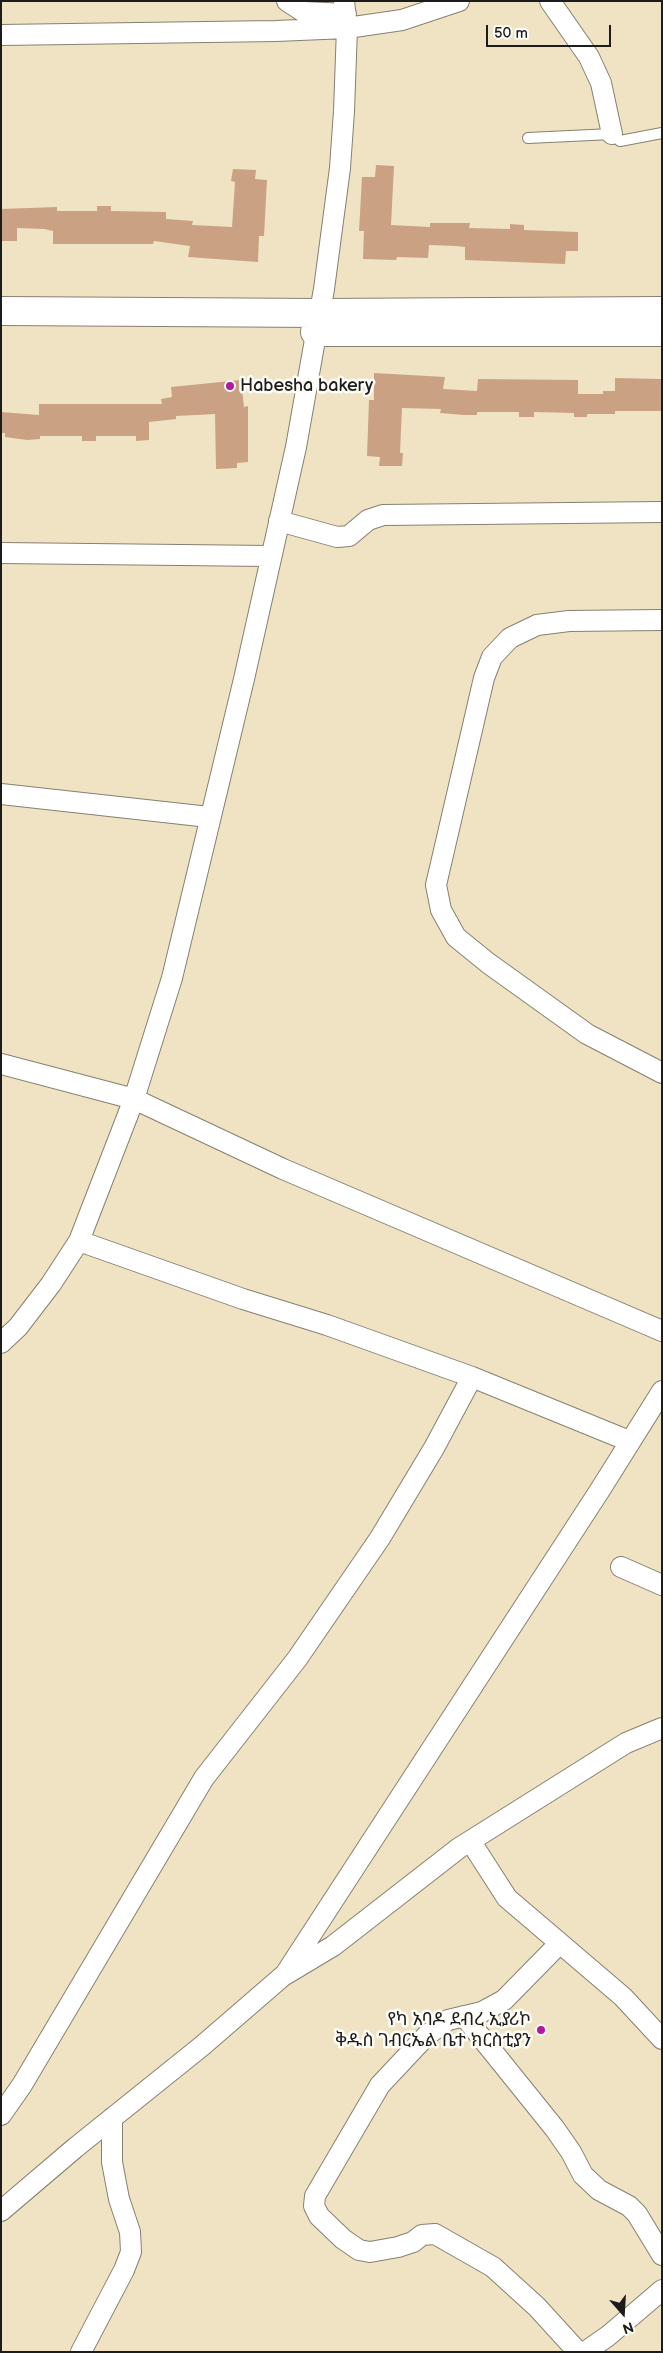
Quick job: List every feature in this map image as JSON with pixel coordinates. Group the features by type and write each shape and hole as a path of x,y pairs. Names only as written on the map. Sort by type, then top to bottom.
{"street":[{"path":"287,1 304,12 402,20 459,1"},
{"path":"550,1 589,57 600,83 612,134"},
{"path":"1,35 276,31 346,14"},
{"path":"1,1342 23,1320 51,1284 79,1241 134,1099 172,978 209,817 244,679 270,556 296,447 318,322 340,168 346,14"},
{"path":"1,311 662,332"},
{"path":"1,329 318,322 662,311"},
{"path":"279,521 337,537 349,536 368,520 384,515 662,512"},
{"path":"1,553 270,556"},
{"path":"662,620 569,621 537,625 510,638 492,657 484,678 436,885 441,910 456,937 469,948 587,1034 662,1072"},
{"path":"1,794 209,817"},
{"path":"1,1064 134,1099 283,1170 662,1331"},
{"path":"79,1241 243,1299 327,1325 472,1377 629,1441"},
{"path":"1,2115 22,2085 204,1778 297,1658 380,1538 434,1448 472,1377"},
{"path":"283,1976 600,1490 662,1390"},
{"path":"621,1567 662,1585"},
{"path":"1,2211 283,1976 333,1946 459,1848 626,1743 662,1728"},
{"path":"471,1842 507,1898 623,1997 662,2039"},
{"path":"559,1944 504,2000 482,2012 448,2020 427,2035 380,2085 315,2196 314,2206 319,2216 342,2239 359,2250 370,2252 398,2247 413,2242 422,2235 435,2234 493,2267 537,2307 578,2352"},
{"path":"464,2016 555,2129 571,2152 583,2176 599,2190 629,2206 637,2214 662,2255"},
{"path":"81,2352 131,2252 130,2232 119,2199 112,2162 112,2118"},
{"path":"585,2352 608,2336 662,2290"}],"lane":[{"path":"528,138 612,134 620,141 662,134"}],"building":[{"path":"376,165 394,166 391,225 430,227 430,223 470,223 469,228 510,229 510,224 524,225 524,230 578,232 578,251 566,251 565,264 465,260 465,247 429,245 428,258 397,257 396,260 363,259 364,231 359,231 362,177 375,177"},
{"path":"233,169 256,170 255,179 267,180 264,236 259,236 258,262 188,257 190,246 154,241 153,244 53,244 53,231 44,229 17,228 17,241 1,241 1,209 57,207 57,211 97,211 97,206 111,206 111,211 166,212 166,219 193,221 192,225 232,227 235,182 231,181"},
{"path":"374,373 445,377 443,389 477,391 478,379 578,380 578,394 603,394 603,391 615,391 615,378 662,379 662,411 615,411 615,414 587,414 587,417 574,417 574,413 534,412 534,417 519,417 519,412 477,412 477,415 464,415 440,413 441,409 402,408 400,453 403,453 402,466 379,466 380,457 367,456 369,400 374,400"},
{"path":"241,380 244,407 248,406 248,462 237,463 237,468 216,469 215,414 176,416 176,419 149,422 149,440 136,441 136,436 96,436 96,441 82,441 82,436 40,436 40,439 27,440 5,437 5,433 1,433 1,412 39,415 39,404 162,404 161,399 172,397 171,387"}],"place":[{"name":"Habesha bakery","path":"230,386"},
{"name":"የካ አባዶ ደብረ ኢያሪኮ ቅዱስ ገብርኤል ቤተ ክርስቲያን","path":"541,2030"}]}
